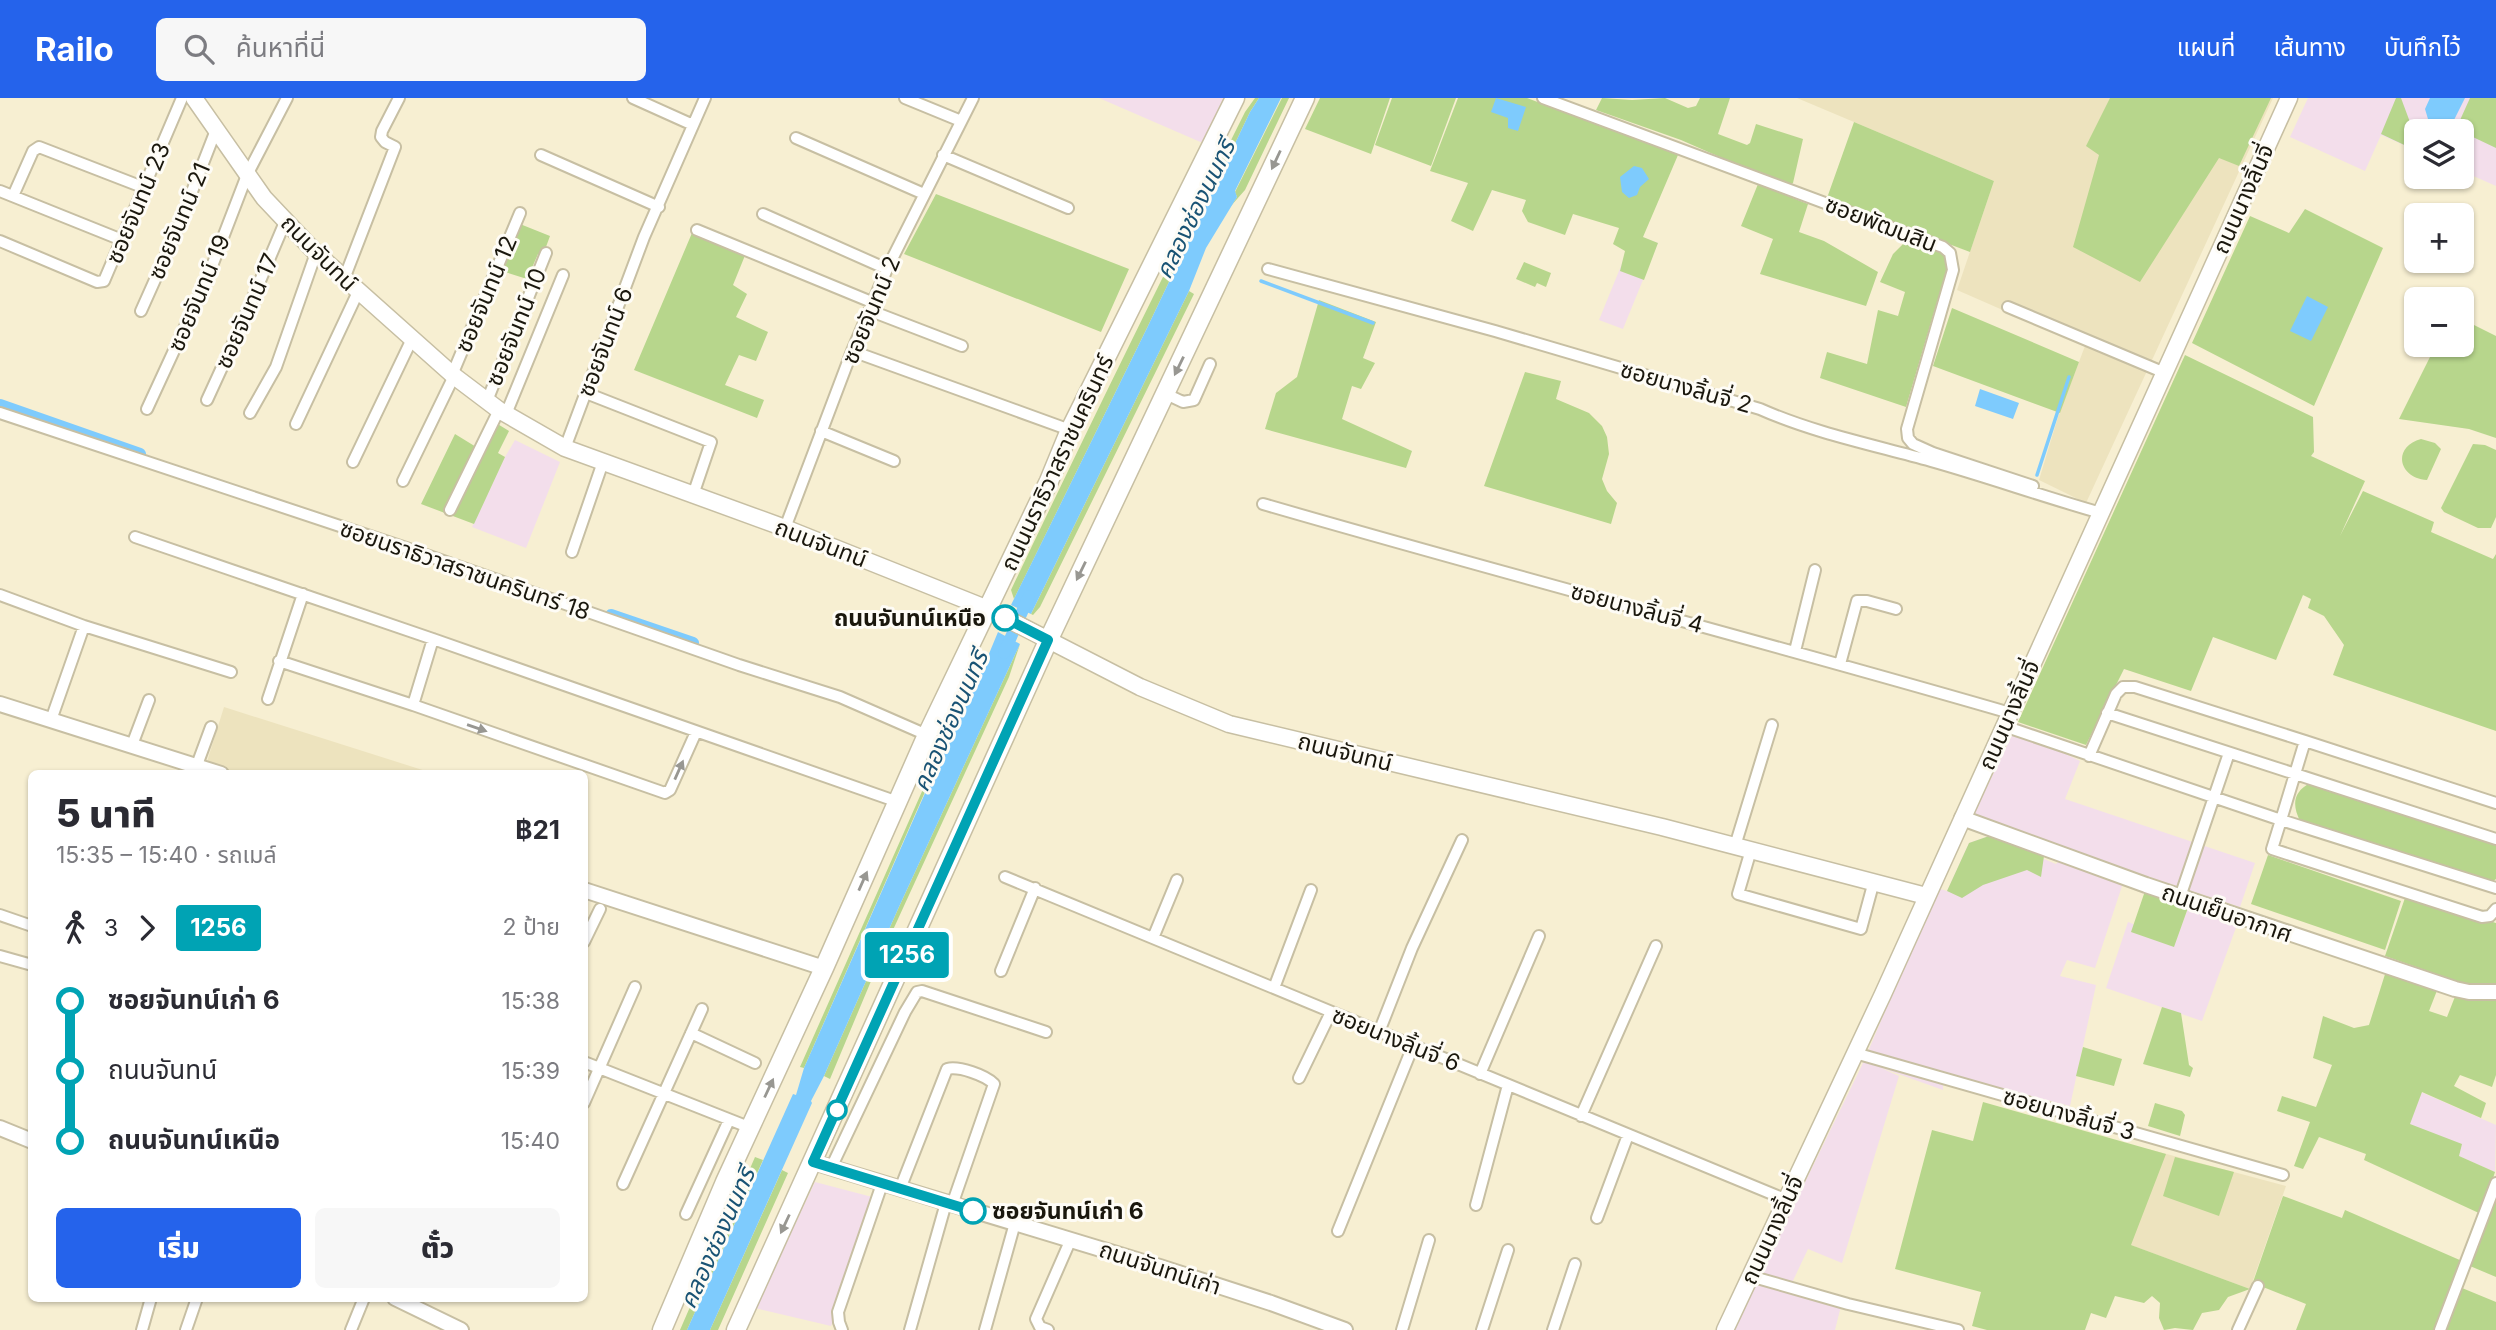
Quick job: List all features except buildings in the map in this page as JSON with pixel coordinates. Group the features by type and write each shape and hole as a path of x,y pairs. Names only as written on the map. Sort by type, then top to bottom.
{"main road":[{"name":"ถนนจันทน์","path":"194,98 247,175 285,222 316,253 453,375 497,408 565,448 785,528 993,612 1140,687 1229,724 1482,783 1926,896"},
{"name":"ถนนนราธิวาสราชนครินทร์","path":"662,1330 696,1248 927,735 993,612 1070,430 1235,98"},
{"path":"736,1330 822,1165 895,982 1041,637 1166,394 1305,98"},
{"name":"ถนนนางลิ้นจี่","path":"1725,1330 1855,1053 2289,98"}],"street":[{"name":"ซอยจันทน์ 23","path":"0,241 101,282 106,278 182,98"},
{"name":"ซอยจันทน์ 19","path":"147,409 207,279 247,175 287,98"},
{"path":"344,279 395,148 381,137 399,98"},
{"path":"633,98 693,125"},
{"name":"ซอยจันทน์ 6","path":"565,448 645,237 705,98"},
{"path":"905,98 961,121"},
{"name":"ซอยจันทน์ 2","path":"785,528 852,351 887,270 973,98"},
{"name":"ซอยพัฒนสิน","path":"1543,98 1943,247 1950,253 1953,270 1907,429 1908,438 1913,444 1933,453 2022,481 2070,504"},
{"name":"ซอยจันทน์ 21","path":"141,311 175,235 216,130"},
{"path":"796,138 924,194"},
{"path":"13,196 33,151 39,147 145,188"},
{"path":"943,155 1068,208"},
{"path":"541,156 659,206"},
{"path":"0,191 121,240"},
{"name":"ซอยจันทน์ 12","path":"403,481 453,375 520,213"},
{"path":"763,214 887,270"},
{"name":"ซอยจันทน์ 17","path":"206,400 285,222"},
{"path":"697,230 962,346"},
{"path":"250,414 276,367 316,253"},
{"name":"ซอยจันทน์ 10","path":"497,408 546,253"},
{"name":"ซอยนางลิ้นจี่ 2","path":"1268,269 1495,331 1717,396 2101,513"},
{"path":"450,510 497,408 564,275"},
{"path":"296,424 358,292"},
{"path":"2008,307 2165,373"},
{"path":"353,462 412,339"},
{"path":"852,351 1070,430"},
{"path":"1166,394 1183,402 1194,400 1210,364"},
{"path":"586,393 711,442 693,495"},
{"name":"ซอยนราธิวาสราชนครินทร์ 18","path":"0,413 406,548 739,665 840,697 927,735"},
{"path":"821,431 894,461"},
{"path":"572,552 603,462"},
{"name":"ซอยนางลิ้นจี่ 4","path":"1263,504 1840,664 2007,719 2089,756 2496,888"},
{"path":"1324,522 1326,509"},
{"path":"135,537 898,802"},
{"path":"1795,651 1815,570"},
{"path":"0,594 84,626 231,672"},
{"path":"268,699 303,594"},
{"path":"1840,664 1857,601 1896,609"},
{"path":"51,720 84,626"},
{"path":"413,705 433,639"},
{"path":"279,661 665,793 670,790 696,732"},
{"path":"2089,756 2116,694 2123,687 2135,687 2496,803"},
{"path":"132,745 149,700"},
{"path":"0,704 202,769 211,727"},
{"path":"2108,713 2496,839"},
{"path":"1772,725 1743,848 1738,894 1861,929 1874,881"},
{"path":"2305,741 2272,849 2482,917 2490,915 2496,909"},
{"path":"2180,897 2229,752"},
{"name":"ถนนเย็นอากาศ","path":"1962,818 2180,897 2455,989 2496,992"},
{"path":"1379,1032 1412,948 1462,840"},
{"name":"ซอยนางลิ้นจี่ 6","path":"1006,877 1787,1200"},
{"path":"1153,938 1177,880"},
{"path":"1001,971 1035,888"},
{"path":"1273,988 1311,890"},
{"path":"588,891 824,968"},
{"path":"588,934 600,909"},
{"path":"0,915 28,925"},
{"path":"1480,1073 1539,936"},
{"path":"1581,1116 1656,946"},
{"path":"0,956 28,964"},
{"path":"895,982 917,992 922,991 1046,1032"},
{"path":"588,1094 635,987"},
{"path":"822,1165 917,992"},
{"path":"623,1184 702,1009"},
{"path":"1299,1078 1331,1012"},
{"path":"691,1033 755,1063"},
{"path":"1338,1231 1413,1046"},
{"name":"ซอยนางลิ้นจี่ 3","path":"1855,1053 2283,1175"},
{"path":"588,1064 751,1128"},
{"path":"900,1189 947,1069 953,1068 987,1078 994,1084 949,1204 910,1330"},
{"path":"1476,1205 1508,1085"},
{"path":"686,1214 729,1120"},
{"path":"7,1130 28,1139"},
{"path":"1597,1218 1628,1135"},
{"name":"ถนนจันทน์เก่า","path":"822,1165 1071,1239 1272,1303 1345,1330"},
{"path":"2440,1330 2496,1183"},
{"path":"842,1330 838,1312 882,1184"},
{"path":"985,1330 1015,1223"},
{"path":"1048,1330 1040,1327 1036,1320 1071,1239"},
{"path":"1402,1330 1429,1240"},
{"path":"1482,1330 1508,1250"},
{"path":"1553,1330 1574,1264"},
{"path":"1750,1276 1847,1304 1958,1330"},
{"path":"2238,1330 2258,1286"},
{"path":"142,1330 150,1302"},
{"path":"186,1330 196,1302"},
{"path":"351,1330 362,1302"},
{"path":"403,1302 461,1330"}],"shaded area":[{"path":"1099,98 1227,98 1205,144"},
{"path":"1797,98 2273,98 2086,503 2039,480 2058,417 2085,346 1957,290 1994,181"},
{"path":"2308,98 2496,98 2496,186 2474,176 2474,119 2404,119 2404,145 2381,135 2365,171 2290,137"},
{"path":"1634,234 1658,243 1623,329 1599,320"},
{"path":"515,440 560,462 526,548 472,527"},
{"path":"224,707 423,770 220,770 206,765"},
{"path":"2015,729 2080,761 2065,799 2255,863 2240,907 2047,843 1973,815"},
{"path":"1989,836 2056,864 2060,860 2123,883 2095,968 2067,960 2060,976 2096,985 2070,1106 1943,1073 1943,1090 1879,1067 1899,1076 1842,1263 1808,1249 1790,1287 1842,1302 1835,1330 1733,1330 1864,1061 1937,888 1947,891 1969,843"},
{"path":"2189,905 2238,922 2202,1021 2106,988 2128,922 2176,941"},
{"path":"2396,1081 2496,1125 2495,1172 2381,1122"},
{"path":"2148,1149 2286,1186 2250,1289 2117,1240"},
{"path":"815,1182 876,1198 831,1326 755,1308"}],"green space":[{"path":"1255,98 1259,98 1014,599 1011,590 1215,171"},
{"path":"1282,98 1289,98 1245,190 1230,207 1237,197 1235,192"},
{"path":"1320,98 1390,98 1371,154 1305,129"},
{"path":"1392,98 1456,98 1431,166 1375,145"},
{"path":"1458,98 1527,98 1678,155 1643,237 1658,243 1644,280 1620,271 1625,251 1613,244 1619,228 1573,214 1565,235 1528,222 1522,211 1526,200 1492,190 1473,231 1451,221 1468,183 1430,171"},
{"path":"1602,98 1665,98 1688,108 1696,106 1700,98 1730,98 1718,134 1747,145 1756,124 1803,139 1793,183 1788,187 1681,140 1596,110"},
{"path":"2110,98 2271,98 2239,166 2219,158 2140,282 2073,247 2099,155 2086,146"},
{"path":"2396,98 2401,98 2409,119 2404,119 2404,145 2381,134"},
{"path":"2470,98 2496,98 2496,148 2474,138 2474,119 2461,119"},
{"path":"1854,122 1994,181 1970,252 1827,198"},
{"path":"1758,184 1808,204 1799,232 1824,241 1878,272 1866,306 1760,274 1773,239 1741,226"},
{"path":"936,194 1129,269 1101,332 904,254"},
{"path":"2305,209 2383,248 2314,406 2192,343 2250,216 2289,233"},
{"path":"520,224 550,236 543,255 538,254 527,279 502,271"},
{"path":"692,233 746,253 733,285 747,294 736,317 768,332 756,361 739,355 725,385 764,400 757,418 634,370"},
{"path":"1907,240 1944,253 1948,265 1906,407 1820,378 1827,352 1867,364 1878,310 1898,316 1905,292 1880,282 1893,254"},
{"path":"1524,262 1551,273 1546,287 1537,283 1535,287 1516,279"},
{"path":"1189,291 1194,294 1040,607 1033,615 1031,614"},
{"path":"1319,300 1376,322 1363,358 1375,363 1361,389 1352,386 1342,419 1412,451 1406,468 1265,429 1276,393 1297,377"},
{"path":"1952,308 2079,362 2060,413 1933,366"},
{"path":"2474,325 2496,336 2496,438 2469,429 2399,419 2430,357 2474,357"},
{"path":"2185,355 2313,417 2314,452 2311,456 2365,481 2340,536 2363,491 2434,522 2431,532 2493,559 2496,554 2496,731 2333,675 2344,645 2324,616 2308,608 2311,599 2303,595 2276,660 2213,637 2191,691 2124,669 2086,745 2018,722"},
{"path":"1525,372 1561,381 1556,399 1589,413 1602,426 1607,437 1609,454 1602,479 1607,491 1617,503 1611,524 1484,486"},
{"path":"496,423 509,431 498,453 505,457 474,524 421,504 455,434 481,450"},
{"path":"2421,439 2435,443 2441,449 2427,480 2410,474 2402,462 2406,448"},
{"path":"2473,444 2496,450 2496,517 2491,528 2478,528 2441,508"},
{"path":"1020,644 1009,677 887,943 830,1079 824,1076"},
{"path":"967,696 804,1068 800,1067 962,701"},
{"path":"2310,783 2496,843 2496,879 2492,882 2300,821 2295,804 2297,795"},
{"path":"1989,836 2044,856 2041,877 2027,870 1983,885 1962,898 1947,891 1969,843"},
{"path":"2268,855 2401,901 2385,950 2251,904"},
{"path":"2145,891 2189,905 2174,947 2131,932"},
{"path":"2406,895 2496,923 2496,984 2473,987 2385,956"},
{"path":"2386,971 2438,988 2429,1011 2447,1017 2456,994 2496,995 2496,1075 2492,1087 2460,1075 2454,1086 2486,1103 2481,1118 2422,1092 2410,1124 2462,1144 2459,1156 2495,1172 2481,1214 2364,1160 2366,1154 2319,1137 2303,1169 2294,1166 2310,1122 2277,1111 2282,1096 2316,1107 2332,1065 2313,1058 2323,1016 2354,1028 2369,1025"},
{"path":"2162,1007 2181,1013 2189,1065 2193,1068 2190,1077 2143,1064"},
{"path":"2083,1047 2122,1059 2114,1086 2076,1076"},
{"path":"1983,1102 2166,1154 2131,1245 2250,1289 2228,1297 2219,1310 2202,1313 2193,1330 2164,1330 2159,1318 2160,1303 2152,1296 2144,1303 2115,1296 2106,1318 2091,1313 2085,1330 1987,1330 1972,1326 1981,1292 1895,1269 1932,1130 1973,1141"},
{"path":"2155,1103 2182,1111 2185,1115 2180,1136 2148,1126"},
{"path":"755,1157 763,1160 687,1330 680,1330"},
{"path":"2175,1157 2234,1172 2219,1216 2163,1196"},
{"path":"782,1170 788,1173 718,1330 710,1330"},
{"path":"2283,1196 2342,1218 2345,1210 2462,1261 2435,1330 2296,1330 2306,1304 2252,1285"},
{"path":"2496,1198 2496,1277 2470,1266"},
{"path":"2462,1288 2496,1302 2496,1330 2445,1330"}],"water":[{"path":"1259,98 1281,98 1235,191 1237,197 1206,248 1189,291 1031,614 1011,605 1250,112"},
{"path":"1496,98 1526,107 1518,131 1508,128 1508,118 1491,112"},
{"path":"2430,98 2465,98 2454,119 2428,119 2425,109"},
{"path":"1634,166 1642,168 1649,179 1640,187 1637,195 1629,198 1622,192 1620,177"},
{"path":"2307,296 2328,307 2311,341 2290,331"},
{"path":"1980,389 2019,403 2013,419 1975,406"},
{"path":"998,632 1020,644 811,1101 710,1330 687,1330 793,1094 796,1095 804,1068"}],"waterway":[{"path":"1261,281 1373,323"},
{"path":"2037,475 2069,377"},
{"path":"0,405 140,454"},
{"name":"คลองช่องนนทรี","path":"1004,653 1029,596"},
{"path":"611,615 693,643"}],"bus line":[{"name":"1256","path":"973,1211 813,1162 1048,640 1005,618"}],"place":[{"name":"ถนนจันทน์เหนือ","path":"1005,618"},
{"name":"ซอยจันทน์เก่า 6","path":"973,1211"}]}
